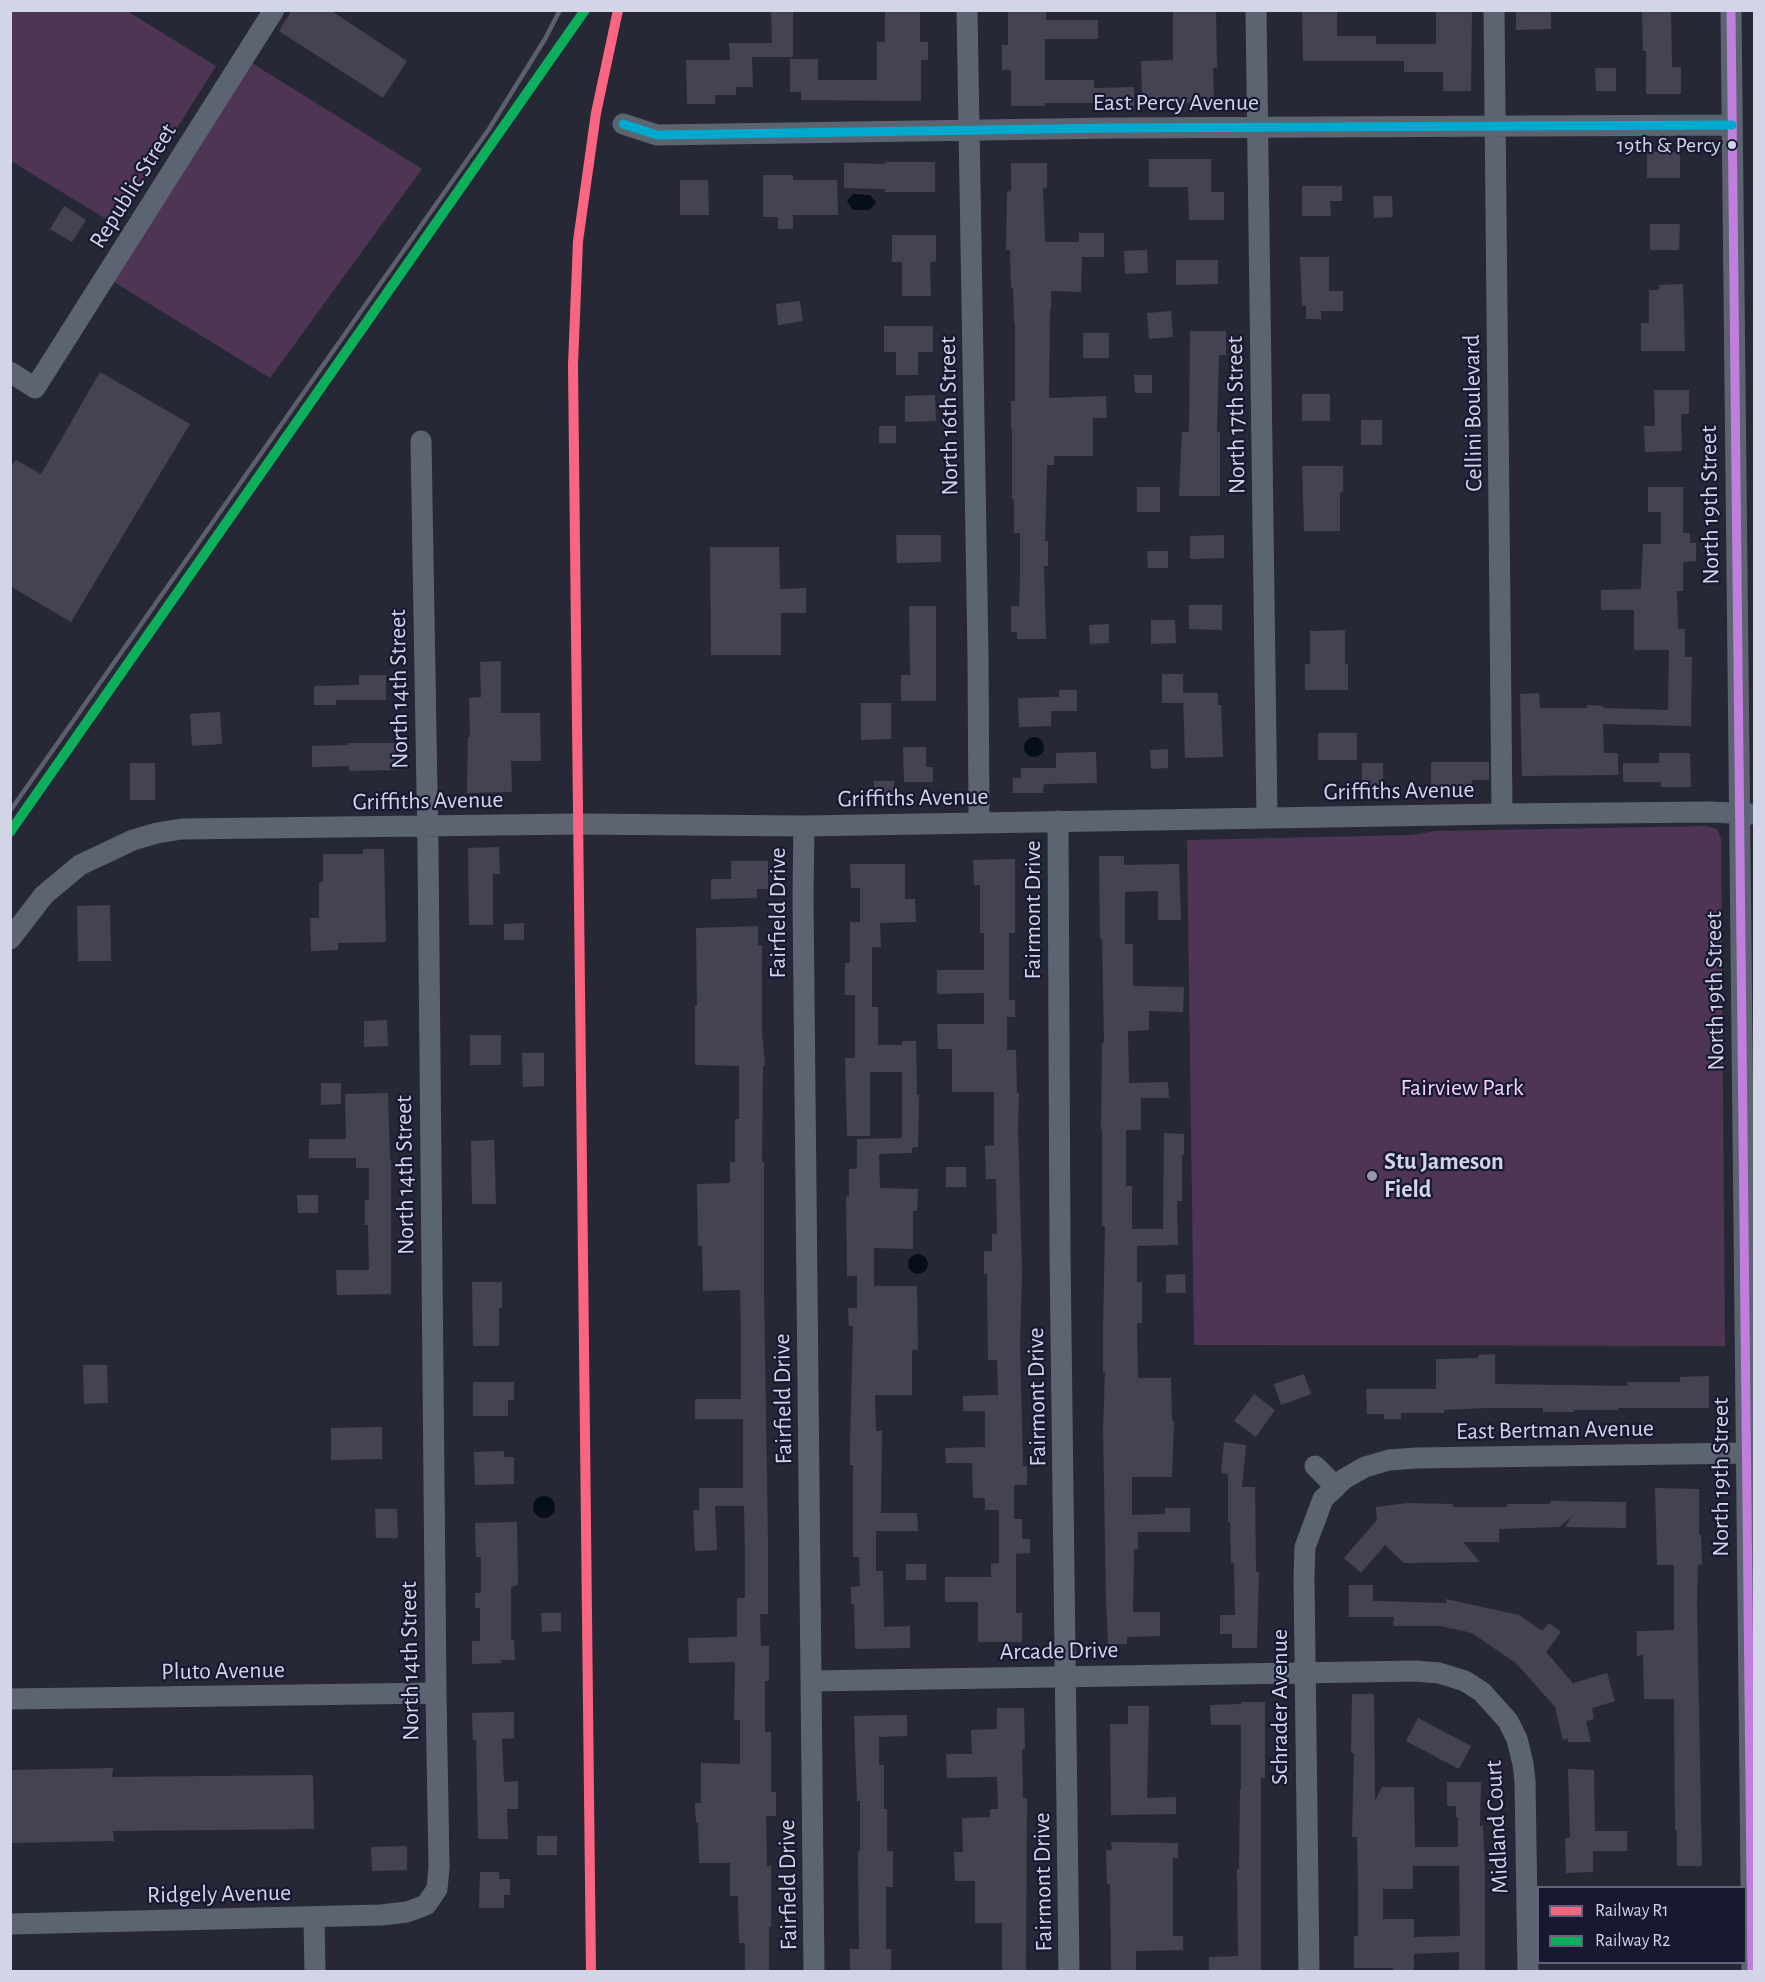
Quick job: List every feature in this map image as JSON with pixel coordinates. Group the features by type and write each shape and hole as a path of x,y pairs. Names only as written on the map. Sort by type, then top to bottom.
{"street":[{"name":"Republic Street","path":"10,372 34,388 274,10"},
{"name":"North 16th Street","path":"968,10 979,822"},
{"name":"North 17th Street","path":"1256,10 1267,818"},
{"name":"Cellini Boulevard","path":"1494,10 1502,814"},
{"name":"North 19th Street","path":"1731,10 1747,814 1747,1453 1752,1971"},
{"name":"East Percy Avenue","path":"623,124 657,135 969,130 1732,125"},
{"name":"North 14th Street","path":"421,441 428,826 439,1867 437,1889 426,1905"},
{"name":"Griffiths Avenue","path":"10,939 44,895 80,865 133,840 157,833 182,830 577,824 804,826 1502,814 1747,814"},
{"name":"Fairmont Drive","path":"1058,821 1060,1252 1069,1971"},
{"name":"Fairfield Drive","path":"804,826 814,1971"},
{"name":"East Bertman Avenue","path":"1365,1467 1416,1458 1747,1453"},
{"path":"1316,1466 1336,1487"},
{"name":"Schrader Avenue","path":"1309,1971 1305,1767 1307,1673 1305,1547 1323,1499 1344,1479 1365,1467"},
{"name":"Midland Court","path":"1307,1673 1416,1671 1439,1673 1465,1681 1488,1698 1508,1721 1516,1739 1525,1781 1533,1901 1527,1971"},
{"name":"Arcade Drive","path":"812,1680 1307,1673"},
{"name":"Pluto Avenue","path":"10,1699 436,1693"},
{"name":"Ridgely Avenue","path":"10,1924 381,1915 408,1912 426,1905"},
{"path":"314,1917 315,1971"}],"green space":[{"path":"10,11 127,11 216,66 116,225 11,161"},
{"path":"250,62 422,169 270,378 114,282"},
{"name":"Fairview Park","path":"1707,826 1717,829 1721,839 1725,1346 1194,1345 1187,840 1411,835 1436,831"}],"shaded area":[{"path":"853,194 870,195 876,202 870,210 853,210 847,201"},
{"path":"1030,737 1038,737 1044,743 1044,751 1038,757 1030,757 1024,751 1024,743"},
{"path":"914,1254 922,1254 928,1260 928,1268 922,1274 914,1274 908,1268 908,1260"},
{"path":"544,1496 554,1503 555,1507 548,1517 544,1518 534,1511 533,1507 540,1497"}],"building":[{"path":"292,10 330,10 407,61 383,98 279,31"},
{"path":"771,10 793,10 793,57 752,57 753,87 736,87 736,95 715,95 715,104 687,104 686,60 730,60 729,43 772,43"},
{"path":"920,10 920,42 928,42 928,60 921,60 921,101 801,100 801,92 790,92 790,59 818,59 818,80 877,80 877,42 885,42 885,11"},
{"path":"1008,10 1046,10 1046,20 1098,20 1098,39 1045,39 1045,80 1094,80 1094,88 1134,87 1134,108 1120,108 1120,103 1045,103 1045,106 1011,106 1011,70 1002,70 1002,45 1008,45"},
{"path":"1173,10 1216,10 1217,68 1213,68 1214,102 1171,103 1171,100 1142,100 1141,61 1173,60"},
{"path":"1302,10 1337,10 1337,36 1376,36 1376,44 1436,44 1436,10 1472,10 1471,91 1443,91 1443,72 1404,72 1404,61 1303,61"},
{"path":"1516,10 1551,10 1551,29 1516,30"},
{"path":"1642,10 1671,10 1672,67 1681,67 1681,94 1646,94 1646,51 1643,51"},
{"path":"1595,68 1616,68 1616,91 1596,91"},
{"path":"1647,152 1680,152 1680,178 1647,178"},
{"path":"1149,159 1211,159 1211,192 1224,192 1224,220 1189,220 1188,187 1149,187"},
{"path":"885,162 935,162 935,192 885,192 885,189 844,188 844,163 885,164"},
{"path":"1011,163 1047,163 1047,188 1043,188 1045,242 1079,242 1079,233 1104,233 1104,257 1082,257 1081,292 1051,291 1049,398 1106,396 1107,418 1093,418 1093,456 1054,456 1054,465 1047,465 1045,541 1048,541 1048,566 1044,566 1046,639 1017,639 1017,632 1011,632 1011,606 1019,606 1020,533 1014,533 1014,499 1012,499 1011,401 1015,401 1015,323 1010,250 1006,250 1007,192 1011,191"},
{"path":"763,175 793,175 793,180 837,180 838,215 793,215 793,229 778,229 778,217 763,217"},
{"path":"680,180 708,180 709,215 680,215"},
{"path":"1302,186 1342,186 1342,201 1330,201 1331,216 1302,216"},
{"path":"1373,196 1392,196 1393,217 1374,218"},
{"path":"64,206 86,220 72,242 50,229"},
{"path":"1650,224 1680,224 1679,250 1650,250"},
{"path":"892,235 936,235 936,262 930,262 931,296 902,296 902,262 892,262"},
{"path":"1147,250 1148,273 1125,274 1124,251"},
{"path":"1300,257 1329,257 1329,291 1343,291 1343,311 1321,311 1321,319 1306,319 1306,305 1302,306"},
{"path":"1176,260 1218,260 1218,284 1176,285"},
{"path":"1683,284 1685,351 1641,351 1641,323 1649,323 1649,290 1659,290 1659,285"},
{"path":"800,301 803,321 778,325 776,304"},
{"path":"1171,311 1173,337 1149,339 1147,313"},
{"path":"884,326 933,326 933,352 918,352 918,375 896,375 896,352 884,352"},
{"path":"1190,331 1226,331 1226,355 1219,355 1217,432 1220,432 1220,496 1179,496 1182,432 1189,432"},
{"path":"1083,333 1109,333 1109,358 1083,358"},
{"path":"100,372 190,424 71,622 10,586 10,468 16,460 41,474"},
{"path":"1134,375 1152,375 1152,393 1135,393"},
{"path":"1654,390 1689,390 1689,414 1681,414 1682,451 1645,452 1644,426 1655,426"},
{"path":"1302,394 1330,394 1330,421 1302,421"},
{"path":"935,395 936,421 905,422 905,396"},
{"path":"1361,420 1382,420 1382,445 1361,445"},
{"path":"879,426 896,426 896,443 879,443"},
{"path":"1302,466 1343,466 1340,531 1304,531"},
{"path":"1137,487 1160,487 1160,512 1137,512"},
{"path":"1648,487 1683,487 1683,533 1690,533 1690,543 1696,543 1696,561 1683,562 1683,591 1677,591 1678,629 1685,629 1685,657 1692,657 1691,726 1603,724 1604,753 1618,753 1618,775 1522,776 1520,694 1539,693 1540,708 1587,708 1587,705 1603,706 1603,708 1668,710 1669,650 1634,650 1634,610 1601,610 1601,590 1641,589 1643,544 1661,544 1661,512 1648,512"},
{"path":"896,535 941,535 941,562 897,563"},
{"path":"1224,535 1224,558 1190,559 1190,536"},
{"path":"710,547 779,547 780,589 806,588 806,613 781,613 781,655 711,655"},
{"path":"1147,551 1168,551 1168,568 1148,568"},
{"path":"1189,605 1222,605 1222,630 1189,629"},
{"path":"909,606 936,606 936,701 901,701 901,675 910,675"},
{"path":"1151,620 1175,620 1176,643 1151,644"},
{"path":"1109,624 1109,643 1090,644 1089,625"},
{"path":"1345,630 1348,690 1305,690 1305,664 1310,664 1310,631"},
{"path":"501,661 501,713 540,713 541,761 511,761 512,792 467,793 468,737 470,737 469,698 481,697 480,662"},
{"path":"1162,674 1183,674 1183,703 1162,703"},
{"path":"359,675 386,675 386,700 336,700 336,705 314,705 314,686 359,685"},
{"path":"1059,690 1077,690 1077,711 1051,711 1051,726 1019,727 1018,698 1059,697"},
{"path":"1183,693 1218,693 1218,705 1221,705 1223,757 1185,758"},
{"path":"861,703 891,703 891,739 861,740"},
{"path":"220,712 222,744 192,746 190,714"},
{"path":"1318,733 1357,733 1357,760 1318,760"},
{"path":"349,743 395,743 395,770 349,771 349,766 312,767 312,746 349,745"},
{"path":"903,747 926,747 926,767 933,767 933,782 904,782"},
{"path":"1168,749 1168,768 1151,769 1150,750"},
{"path":"1096,752 1097,783 1044,784 1043,793 1013,793 1013,778 1021,778 1021,768 1056,768 1056,753"},
{"path":"1659,753 1690,753 1691,787 1661,787 1661,782 1623,782 1623,763 1659,763"},
{"path":"1431,762 1489,762 1489,780 1472,780 1472,787 1431,787"},
{"path":"130,763 155,763 155,800 130,800"},
{"path":"1362,763 1383,763 1383,785 1362,785"},
{"path":"874,781 894,781 894,796 874,796"},
{"path":"499,847 500,874 493,874 493,925 469,925 468,848"},
{"path":"363,849 384,849 386,942 338,943 338,950 311,951 310,918 319,918 319,882 323,882 323,854 363,854"},
{"path":"1099,856 1124,856 1124,865 1179,864 1181,920 1158,920 1158,891 1125,892 1125,944 1133,944 1133,986 1184,987 1183,1012 1149,1011 1149,1030 1128,1031 1129,1083 1168,1082 1169,1098 1141,1098 1141,1130 1126,1130 1126,1186 1132,1186 1132,1229 1163,1229 1164,1133 1184,1134 1182,1201 1177,1201 1178,1245 1137,1246 1137,1282 1142,1282 1142,1323 1137,1323 1138,1378 1171,1378 1172,1421 1174,1421 1172,1477 1132,1477 1132,1515 1165,1514 1165,1508 1190,1508 1190,1532 1138,1532 1138,1549 1134,1549 1133,1612 1160,1612 1160,1636 1127,1637 1127,1644 1108,1644 1106,1599 1103,1427 1105,1226 1102,1226 1101,1130 1102,1043 1104,1043"},
{"path":"1015,859 1015,933 1009,933 1009,1000 1015,1000 1015,1017 1007,1017 1007,1050 1016,1050 1017,1093 1019,1093 1022,1273 1020,1345 1023,1466 1027,1466 1027,1485 1014,1485 1014,1519 1022,1519 1022,1539 1030,1539 1030,1553 1016,1554 1016,1613 1022,1613 1022,1642 978,1642 978,1602 945,1602 945,1577 991,1577 991,1564 999,1563 999,1510 985,1510 985,1498 973,1498 972,1463 946,1463 945,1448 985,1447 985,1411 963,1411 963,1396 998,1395 997,1360 988,1360 987,1274 984,1274 984,1251 992,1251 992,1234 997,1234 996,1179 986,1179 985,1146 994,1145 994,1092 952,1092 952,1049 938,1049 937,1024 984,1024 984,993 937,994 937,970 984,970 984,933 980,933 980,885 974,885 973,860"},
{"path":"731,861 768,861 768,889 757,889 757,898 711,899 711,879 731,879"},
{"path":"850,864 905,864 905,899 915,899 916,922 880,923 881,947 872,947 872,1007 878,1007 878,1045 902,1045 902,1041 916,1041 917,1095 919,1095 918,1147 912,1148 912,1153 879,1154 880,1188 918,1189 917,1211 913,1211 913,1249 874,1248 874,1286 917,1286 918,1350 912,1350 912,1395 875,1395 876,1431 882,1431 881,1513 917,1513 918,1531 876,1531 876,1571 883,1571 884,1627 910,1626 910,1648 855,1649 854,1604 851,1604 851,1587 860,1586 859,1557 853,1557 853,1465 850,1465 850,1446 853,1326 849,1326 848,1308 857,1308 857,1276 847,1276 846,1197 849,1196 849,1169 857,1169 857,1139 902,1138 902,1072 870,1072 870,1136 847,1136 845,1058 855,1058 855,995 845,995 845,963 850,963 850,922 860,922 860,888 851,888"},
{"path":"110,905 111,961 78,961 77,906"},
{"path":"524,923 524,940 504,940 504,924"},
{"path":"758,926 758,945 762,945 762,1031 765,1066 763,1066 762,1162 764,1162 768,1543 768,1614 760,1614 761,1646 769,1646 769,1681 765,1681 765,1732 771,1732 771,1792 776,1792 776,1816 766,1816 767,1866 771,1866 769,1971 745,1971 745,1943 739,1943 738,1896 730,1896 730,1863 699,1863 698,1823 696,1823 695,1803 701,1803 701,1763 740,1764 740,1720 734,1720 735,1662 689,1663 688,1638 737,1637 737,1598 745,1598 745,1552 744,1506 715,1506 717,1550 695,1551 693,1510 699,1510 699,1488 743,1488 743,1419 695,1419 695,1399 741,1399 741,1336 740,1290 703,1291 702,1246 698,1246 697,1184 730,1183 730,1162 735,1162 735,1119 739,1119 739,1066 695,1065 695,1006 697,1006 696,928"},
{"path":"387,1020 388,1046 364,1047 364,1021"},
{"path":"470,1035 501,1035 501,1065 470,1065"},
{"path":"522,1053 544,1053 544,1086 523,1087"},
{"path":"321,1083 341,1083 341,1104 321,1105"},
{"path":"388,1093 391,1160 391,1294 337,1295 336,1270 369,1270 365,1200 369,1200 369,1168 356,1168 356,1158 309,1158 309,1139 346,1139 345,1094"},
{"path":"494,1140 496,1204 472,1204 471,1141"},
{"path":"946,1167 966,1167 966,1187 946,1187"},
{"path":"297,1195 318,1195 318,1213 298,1213"},
{"path":"1185,1274 1186,1293 1166,1293 1166,1275"},
{"path":"472,1282 502,1282 499,1346 473,1346"},
{"path":"1495,1354 1495,1384 1628,1386 1627,1382 1680,1382 1680,1377 1709,1376 1709,1408 1618,1408 1618,1410 1543,1412 1543,1408 1488,1408 1444,1410 1444,1413 1401,1413 1401,1419 1384,1419 1384,1414 1367,1414 1366,1389 1436,1389 1436,1359 1478,1358 1478,1355"},
{"path":"83,1365 107,1365 108,1403 84,1404"},
{"path":"1304,1374 1311,1394 1281,1405 1274,1384"},
{"path":"473,1382 514,1382 514,1400 508,1400 508,1416 473,1416"},
{"path":"1254,1394 1275,1410 1256,1437 1234,1421"},
{"path":"382,1427 382,1459 331,1460 331,1428"},
{"path":"1224,1442 1246,1445 1242,1487 1255,1487 1256,1572 1259,1572 1257,1648 1232,1648 1232,1634 1220,1634 1220,1615 1235,1615 1234,1563 1231,1563 1230,1522 1228,1522 1228,1474 1221,1473"},
{"path":"504,1451 504,1457 514,1457 514,1484 475,1485 474,1452"},
{"path":"1655,1488 1699,1489 1699,1535 1701,1535 1702,1564 1698,1565 1697,1603 1702,1866 1677,1866 1674,1699 1644,1699 1643,1655 1637,1656 1637,1631 1674,1630 1674,1565 1657,1565"},
{"path":"1550,1501 1626,1502 1626,1528 1565,1527 1572,1516 1559,1527 1499,1529 1499,1542 1463,1542 1480,1562 1404,1563 1385,1545 1361,1573 1344,1558 1377,1520 1376,1507 1407,1503 1453,1504 1453,1507 1507,1507 1507,1504 1550,1504"},
{"path":"375,1509 397,1509 398,1538 376,1538"},
{"path":"517,1522 518,1585 511,1587 511,1640 514,1640 515,1660 472,1664 472,1641 480,1641 480,1608 475,1608 475,1593 481,1593 481,1557 476,1557 475,1523"},
{"path":"906,1564 926,1564 926,1580 906,1580"},
{"path":"1349,1585 1373,1585 1373,1601 1446,1603 1446,1599 1519,1615 1542,1631 1549,1623 1561,1632 1546,1652 1573,1683 1607,1673 1615,1701 1592,1708 1594,1719 1586,1721 1591,1742 1568,1742 1568,1738 1563,1740 1555,1707 1517,1664 1472,1633 1441,1626 1393,1626 1394,1617 1349,1617"},
{"path":"541,1613 561,1613 561,1631 542,1632"},
{"path":"1352,1694 1374,1694 1375,1801 1382,1787 1414,1787 1415,1847 1458,1847 1458,1817 1456,1817 1456,1806 1447,1806 1447,1782 1481,1782 1480,1826 1483,1826 1485,1869 1485,1971 1459,1971 1459,1952 1414,1954 1414,1971 1393,1971 1393,1968 1354,1968 1354,1936 1358,1936 1358,1891 1357,1837 1352,1837 1354,1753 1351,1753","holes":["1413,1866 1459,1866 1460,1936 1414,1937 1414,1919 1383,1919 1383,1889 1413,1889"]},
{"path":"1241,1702 1265,1702 1265,1778 1261,1778 1261,1971 1209,1971 1209,1957 1238,1956 1237,1869 1239,1869 1241,1790 1241,1725 1211,1725 1210,1705 1241,1704"},
{"path":"1128,1706 1149,1706 1147,1798 1176,1797 1176,1814 1111,1815 1110,1724 1128,1724"},
{"path":"997,1708 1024,1708 1023,1798 1027,1798 1026,1971 1002,1971 1002,1923 975,1923 975,1881 955,1881 954,1852 963,1852 962,1818 990,1817 990,1809 998,1809 997,1777 947,1778 946,1754 972,1754 971,1730 997,1729"},
{"path":"514,1712 514,1738 502,1739 504,1782 518,1781 518,1809 507,1809 508,1839 478,1839 476,1740 473,1740 472,1713"},
{"path":"907,1715 907,1736 879,1737 879,1765 884,1765 887,1851 893,1851 893,1887 886,1887 886,1949 891,1949 891,1971 850,1971 850,1949 859,1949 860,1801 857,1801 854,1716"},
{"path":"1418,1718 1471,1746 1459,1769 1406,1741"},
{"path":"113,1768 112,1777 313,1775 314,1829 113,1831 114,1841 10,1843 10,1770"},
{"path":"1568,1769 1594,1770 1595,1831 1627,1831 1627,1851 1593,1851 1593,1872 1566,1873 1565,1838 1570,1838"},
{"path":"537,1836 557,1836 557,1855 537,1855"},
{"path":"1111,1842 1178,1843 1178,1858 1173,1858 1173,1936 1183,1936 1183,1950 1136,1951 1136,1971 1111,1971 1110,1884 1107,1884 1106,1850 1112,1850"},
{"path":"407,1846 407,1870 372,1871 371,1847"},
{"path":"480,1872 499,1872 499,1879 510,1879 510,1895 504,1895 504,1908 479,1908"}],"railway":[{"path":"10,811 489,129 545,39 560,10"},
{"path":"591,1972 573,365 578,241 596,113 618,10"}],"rail line":[{"name":"R2","path":"10,832 585,10"},
{"name":"R1","path":"591,1972 573,365 578,241 596,113 618,10"}],"transit line":[{"path":"1731,10 1752,1972"},
{"path":"623,124 657,135 1113,128 1732,125"}],"place":[{"name":"19th & Percy","path":"1732,145"},
{"name":"Stu Jameson Field","path":"1372,1176"}]}
